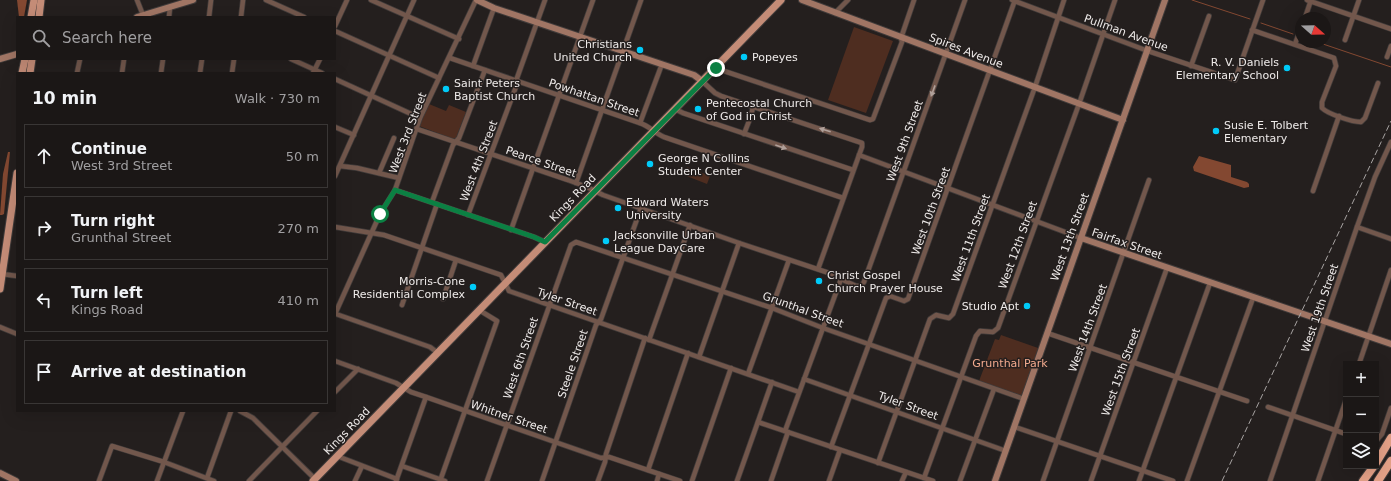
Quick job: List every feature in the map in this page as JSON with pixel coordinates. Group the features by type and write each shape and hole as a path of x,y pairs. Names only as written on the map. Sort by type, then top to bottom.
{"highway":[{"path":"1379,458 1391,438"},
{"path":"1378,481 1391,461"},
{"path":"1363,481 1372,469"}],"main road":[{"path":"31,16 34,0"},
{"path":"39,16 41,0"},
{"name":"Kings Road","path":"314,480 781,0"},
{"path":"22,72 25,60"},
{"path":"30,72 32,60"},
{"path":"0,289 16,183"}],"street":[{"path":"137,0 140,16 170,7 179,2 193,0"},
{"path":"209,16 211,0"},
{"path":"241,16 243,0"},
{"path":"266,0 302,16"},
{"path":"336,24 347,0"},
{"path":"371,0 459,39"},
{"path":"336,174 414,0"},
{"path":"476,0 494,8 694,75 715,93 721,96 862,143 862,147 818,269"},
{"name":"West 3rd Street","path":"336,312 380,214 395,190 420,118 450,58 476,0"},
{"name":"West 4th Street","path":"468,215 517,84 545,0"},
{"path":"511,230 593,0"},
{"path":"576,183 641,0"},
{"name":"Spires Avenue","path":"802,0 1123,120"},
{"path":"835,13 848,0"},
{"path":"716,68 870,120 873,119 902,42 901,38 914,0"},
{"name":"West 9th Street","path":"861,286 864,282 965,0"},
{"name":"Pullman Avenue","path":"1014,0 1148,51 1235,80 1252,30"},
{"name":"West 10th Street","path":"831,447 886,297 890,296 904,301 908,299 1014,0"},
{"name":"West 11th Street","path":"878,463 932,317 936,315 949,318 953,314 1035,88 1064,0"},
{"name":"West 12th Street","path":"924,478 978,333 983,331 993,332 998,328 1115,0"},
{"name":"West 13th Street","path":"995,481 1165,0"},
{"path":"1263,0 1252,30 1295,44"},
{"path":"1307,12 1310,0 1391,28"},
{"path":"1345,40 1359,0"},
{"path":"169,16 170,7"},
{"path":"473,66 494,8"},
{"path":"1191,66 1209,16"},
{"path":"336,31 439,78"},
{"path":"1387,57 1391,46"},
{"path":"1306,48 1332,57 1336,60 1336,66 1322,102 1322,108 1328,112 1361,122 1365,118 1378,83"},
{"path":"0,59 16,54"},
{"name":"Powhattan Street","path":"450,58 640,123 664,137 843,198"},
{"path":"77,72 80,60"},
{"path":"122,72 124,60"},
{"path":"160,72 163,60"},
{"path":"200,72 202,60"},
{"path":"232,72 234,60"},
{"path":"293,60 314,71 320,60"},
{"path":"640,123 662,64"},
{"path":"402,305 422,248 434,203 453,145 458,138 485,70"},
{"path":"336,79 420,118"},
{"path":"744,134 753,107"},
{"path":"675,109 744,134 853,170"},
{"path":"1312,191 1340,116"},
{"path":"336,127 354,135"},
{"name":"Pearce Street","path":"417,129 576,183 603,196 836,275 856,286 861,286"},
{"path":"379,173 394,138"},
{"name":"West 19th Street","path":"1270,481 1375,177 1391,142"},
{"name":"Fairfax Street","path":"859,155 1124,254 1391,344"},
{"path":"340,166 399,178"},
{"name":"West 14th Street","path":"1043,481 1149,180"},
{"path":"395,190 545,242"},
{"name":"Steele Street","path":"542,481 596,325 601,319 641,208"},
{"path":"598,481 647,339 690,226"},
{"name":"Tyler Street","path":"336,227 384,235 501,275 509,291 799,392"},
{"path":"1357,228 1391,239"},
{"name":"Grunthal Street","path":"574,242 578,242 772,308 823,328 1024,399"},
{"name":"West 6th Street","path":"487,481 571,245 574,242"},
{"path":"699,357 739,243"},
{"path":"443,299 456,260"},
{"path":"748,374 789,260"},
{"name":"West 15th Street","path":"1091,481 1167,268"},
{"path":"1360,361 1391,270"},
{"path":"2,274 16,276"},
{"path":"771,481 799,392 841,279"},
{"path":"1139,481 1210,283"},
{"path":"1187,481 1253,298"},
{"path":"402,466 442,480 497,321 479,310"},
{"path":"336,314 430,347 438,352"},
{"path":"0,327 16,334"},
{"path":"1047,333 1248,401"},
{"path":"648,470 688,353"},
{"name":"Whitner Street","path":"336,361 396,383 426,397 507,426 601,458 609,457 680,481"},
{"path":"692,481 731,368"},
{"path":"336,391 358,369"},
{"name":"Tyler Street","path":"804,379 1006,451"},
{"path":"738,481 772,382"},
{"path":"960,481 994,388"},
{"path":"337,456 396,480 426,397"},
{"path":"1268,407 1343,433"},
{"path":"1379,438 1382,434 1391,408"},
{"path":"1318,481 1343,409"},
{"path":"157,481 183,412"},
{"path":"207,478 231,412"},
{"path":"242,412 249,415 314,480"},
{"path":"249,415 252,412"},
{"path":"249,481 316,412"},
{"path":"758,422 933,481"},
{"path":"1015,427 1173,481"},
{"path":"99,481 112,446 164,462 214,481"},
{"path":"829,481 840,450"},
{"path":"355,481 362,466"},
{"path":"902,481 906,472"},
{"path":"0,473 16,481"},
{"path":"656,481 659,474"}],"green space":[{"path":"854,27 893,41 866,113 828,100"},
{"path":"429,104 446,111 449,105 466,112 456,138 453,139 419,126"},
{"path":"687,167 710,176 707,184 684,175"},
{"name":"Grunthal Park","path":"1001,335 1038,348 1023,396 979,381 995,339 999,340"}],"shaded area":[{"path":"17,0 27,0 24,16 19,16"},
{"path":"8,152 10,152 4,214 0,215 3,174"},
{"path":"1199,156 1231,165 1231,177 1247,182 1249,187 1244,188 1194,171 1193,167"}],"waterway":[{"path":"1192,0 1250,19"},
{"path":"1261,23 1293,34"},
{"path":"1331,47 1391,67"}],"railway":[{"path":"1222,481 1391,121"}],"place":[{"name":"Christians United Church","path":"640,50"},
{"name":"Popeyes","path":"744,57"},
{"name":"R. V. Daniels Elementary School","path":"1287,68"},
{"name":"Saint Peters Baptist Church","path":"446,89"},
{"name":"Pentecostal Church of God in Christ","path":"698,109"},
{"name":"Susie E. Tolbert Elementary","path":"1216,131"},
{"name":"George N Collins Student Center","path":"650,164"},
{"name":"Edward Waters University","path":"618,208"},
{"name":"Jacksonville Urban League DayCare","path":"606,241"},
{"name":"Christ Gospel Church Prayer House","path":"819,281"},
{"name":"Morris-Cone Residential Complex","path":"473,287"},
{"name":"Studio Apt","path":"1027,306"}],"route":[{"path":"380,214 395,190 545,242 716,68"}]}
